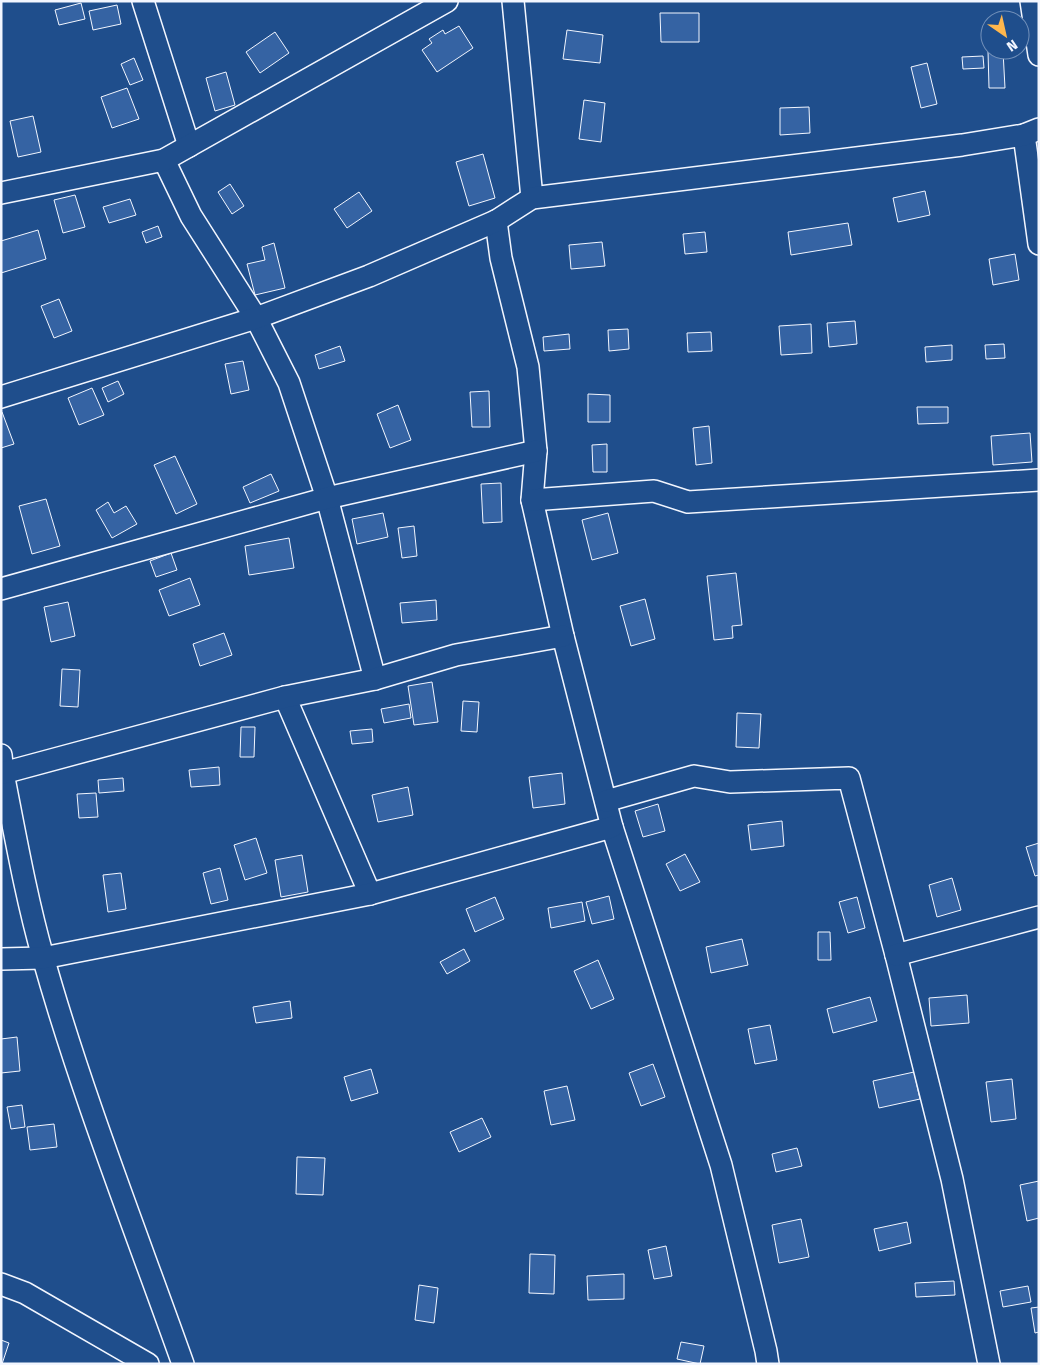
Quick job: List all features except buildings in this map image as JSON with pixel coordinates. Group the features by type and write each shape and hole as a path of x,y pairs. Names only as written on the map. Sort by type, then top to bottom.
{"street":[{"path":"143,1 189,146"},
{"path":"1,193 164,160 447,1"},
{"path":"513,1 532,198"},
{"path":"1031,1 1039,55"},
{"path":"1,397 256,318 369,276 496,221 532,198 962,145 1031,132 1039,244"},
{"path":"164,160 191,216 256,318 289,383 327,498 375,679"},
{"path":"496,221 501,258 528,367 536,451 532,500 563,636 612,827 721,1165 768,1364"},
{"path":"1,589 327,498 536,451"},
{"path":"532,500 654,491 688,502 1039,480"},
{"path":"183,1364 85,1092 43,958 30,910 2,764 284,697 375,679 456,655 563,636"},
{"path":"284,697 370,894"},
{"path":"606,801 694,776 730,782 849,778 896,954 952,1179 989,1364"},
{"path":"1,959 43,958 370,894 612,827"},
{"path":"896,954 1039,917"},
{"path":"1,1284 25,1293 148,1364"}]}
